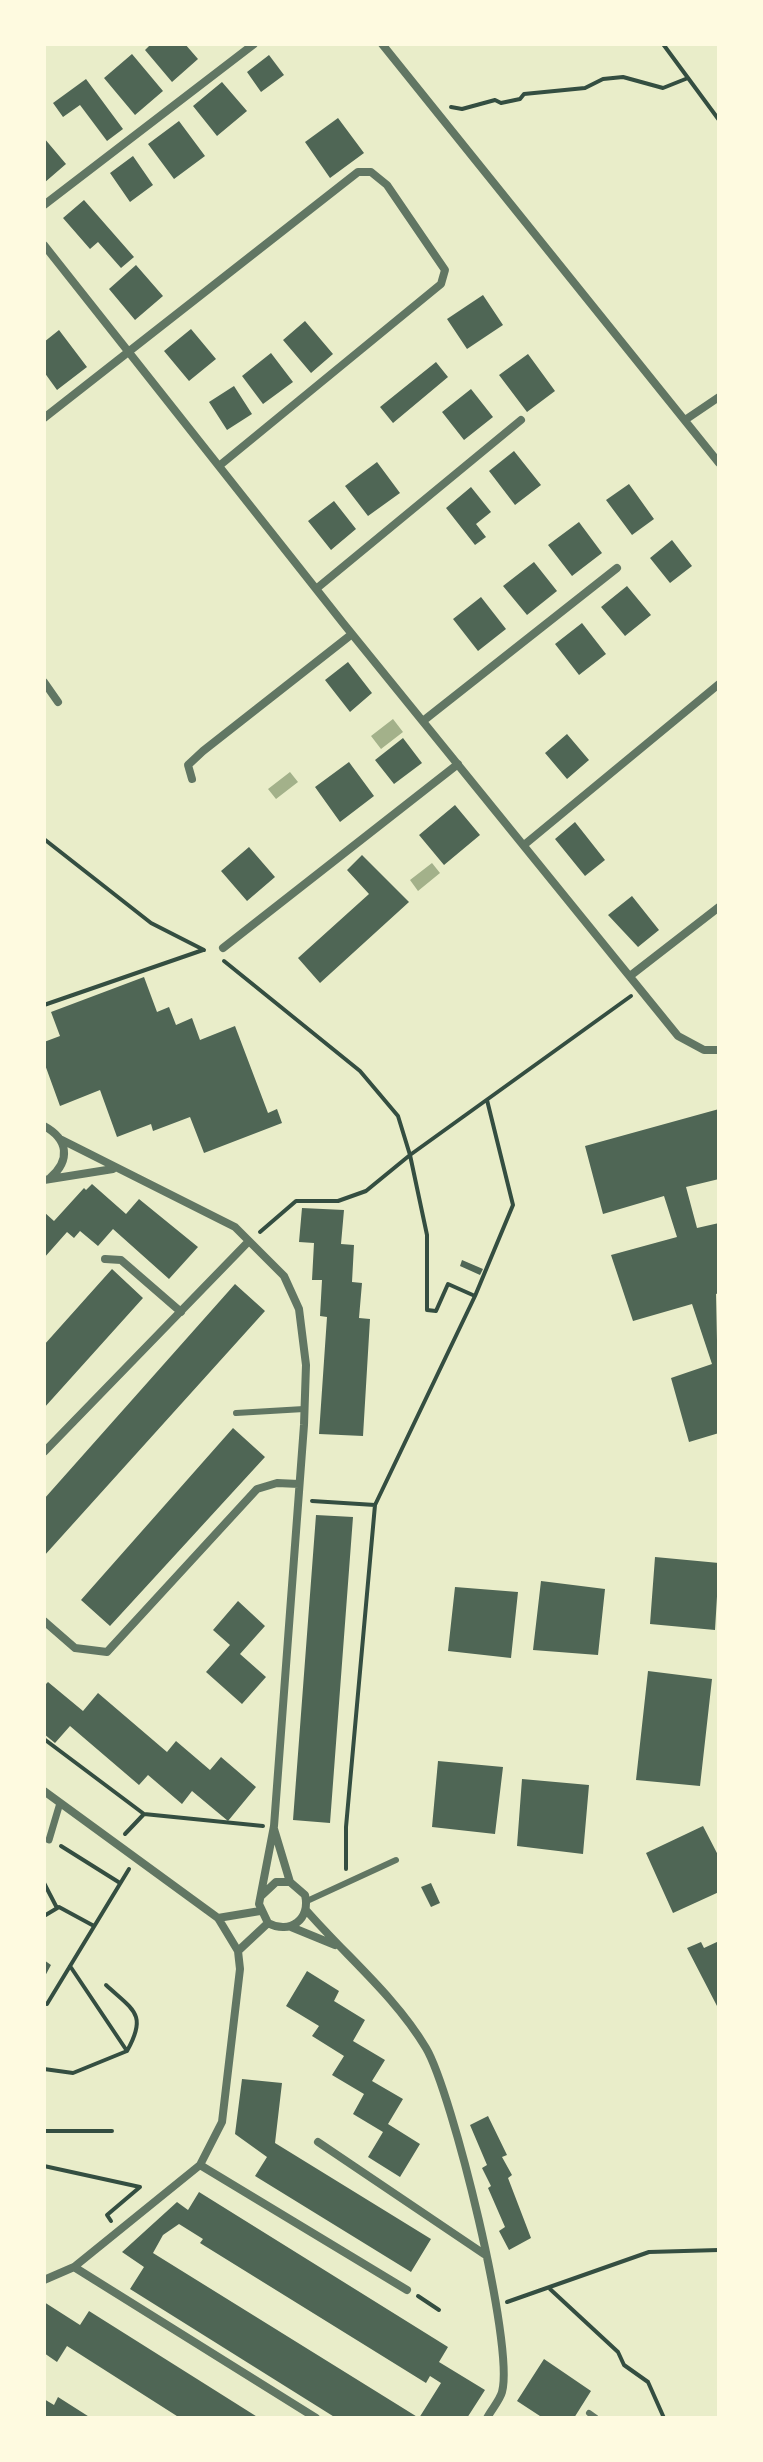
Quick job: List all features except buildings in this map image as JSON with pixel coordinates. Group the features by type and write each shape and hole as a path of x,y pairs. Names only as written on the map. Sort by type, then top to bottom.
{"street":[{"path":"44,205 254,44"},
{"path":"382,44 719,463"},
{"path":"44,418 358,172 371,172 387,185 445,270 441,284 219,466"},
{"path":"44,245 352,634 640,989 689,1045 719,1050"},
{"path":"685,420 719,397"},
{"path":"316,589 521,420"},
{"path":"423,721 617,568"},
{"path":"192,779 188,765 203,751 352,634"},
{"path":"44,682 58,702"},
{"path":"524,845 719,684"},
{"path":"223,948 458,764"},
{"path":"630,976 719,907"},
{"path":"47,1128 62,1140 114,1169 147,1181 235,1227 284,1276 299,1309 306,1365 304,1409 274,1826 260,1911 268,1923 291,1927 337,1945"},
{"path":"47,1179 62,1168 66,1156 62,1140"},
{"path":"47,1179 114,1169"},
{"path":"44,1452 249,1241"},
{"path":"105,1259 121,1260 181,1312"},
{"path":"44,1621 75,1648 107,1652 257,1489 277,1483 299,1484"},
{"path":"44,1791 218,1918 238,1951 240,1969 222,2122 200,2165 74,2267 44,2280"},
{"path":"49,1840 60,1803"},
{"path":"274,1826 290,1882"},
{"path":"261,1896 276,1882 290,1882 301,1889 306,1906 337,1945 389,1999 427,2050 458,2135 497,2305 503,2391 487,2418"},
{"path":"291,1927 306,1906"},
{"path":"218,1918 260,1911"},
{"path":"238,1951 268,1923"},
{"path":"318,2142 484,2254"},
{"path":"200,2165 407,2290"},
{"path":"74,2267 316,2418"}],"lane":[{"path":"236,1413 304,1409"},
{"path":"306,1906 396,1860"},
{"path":"589,2413 596,2418"}],"path":[{"path":"663,44 719,120"},
{"path":"435,111 459,106 462,109 495,100 501,103 520,99 524,94 585,88 603,79 623,77 663,88 688,78"},
{"path":"44,839 151,923 215,954 360,1071 398,1116 410,1155 427,1235 427,1310 436,1311 448,1284 475,1296"},
{"path":"44,1005 204,950"},
{"path":"249,1241 296,1201 338,1201 366,1191 410,1155 640,989"},
{"path":"346,1883 346,1827 375,1505 475,1296 513,1205 487,1100"},
{"path":"298,1500 375,1505"},
{"path":"44,1739 144,1814 274,1826"},
{"path":"117,1843 144,1814"},
{"path":"49,1840 120,1883"},
{"path":"47,2004 136,1856"},
{"path":"44,1883 57,1908 94,1926"},
{"path":"44,1916 57,1908"},
{"path":"70,1966 127,2051"},
{"path":"44,2069 73,2073 127,2051 139,2030 136,2012 106,1985"},
{"path":"44,2131 112,2131"},
{"path":"44,2166 140,2187 107,2215 119,2233"},
{"path":"497,2305 649,2252 719,2250"},
{"path":"550,2289 618,2352 624,2365 648,2382 664,2418"},
{"path":"407,2290 439,2310"}],"shaded area":[{"path":"393,719 403,732 381,749 371,736"},
{"path":"290,772 298,782 276,799 268,789"},
{"path":"432,863 440,873 418,891 410,880"}]}
